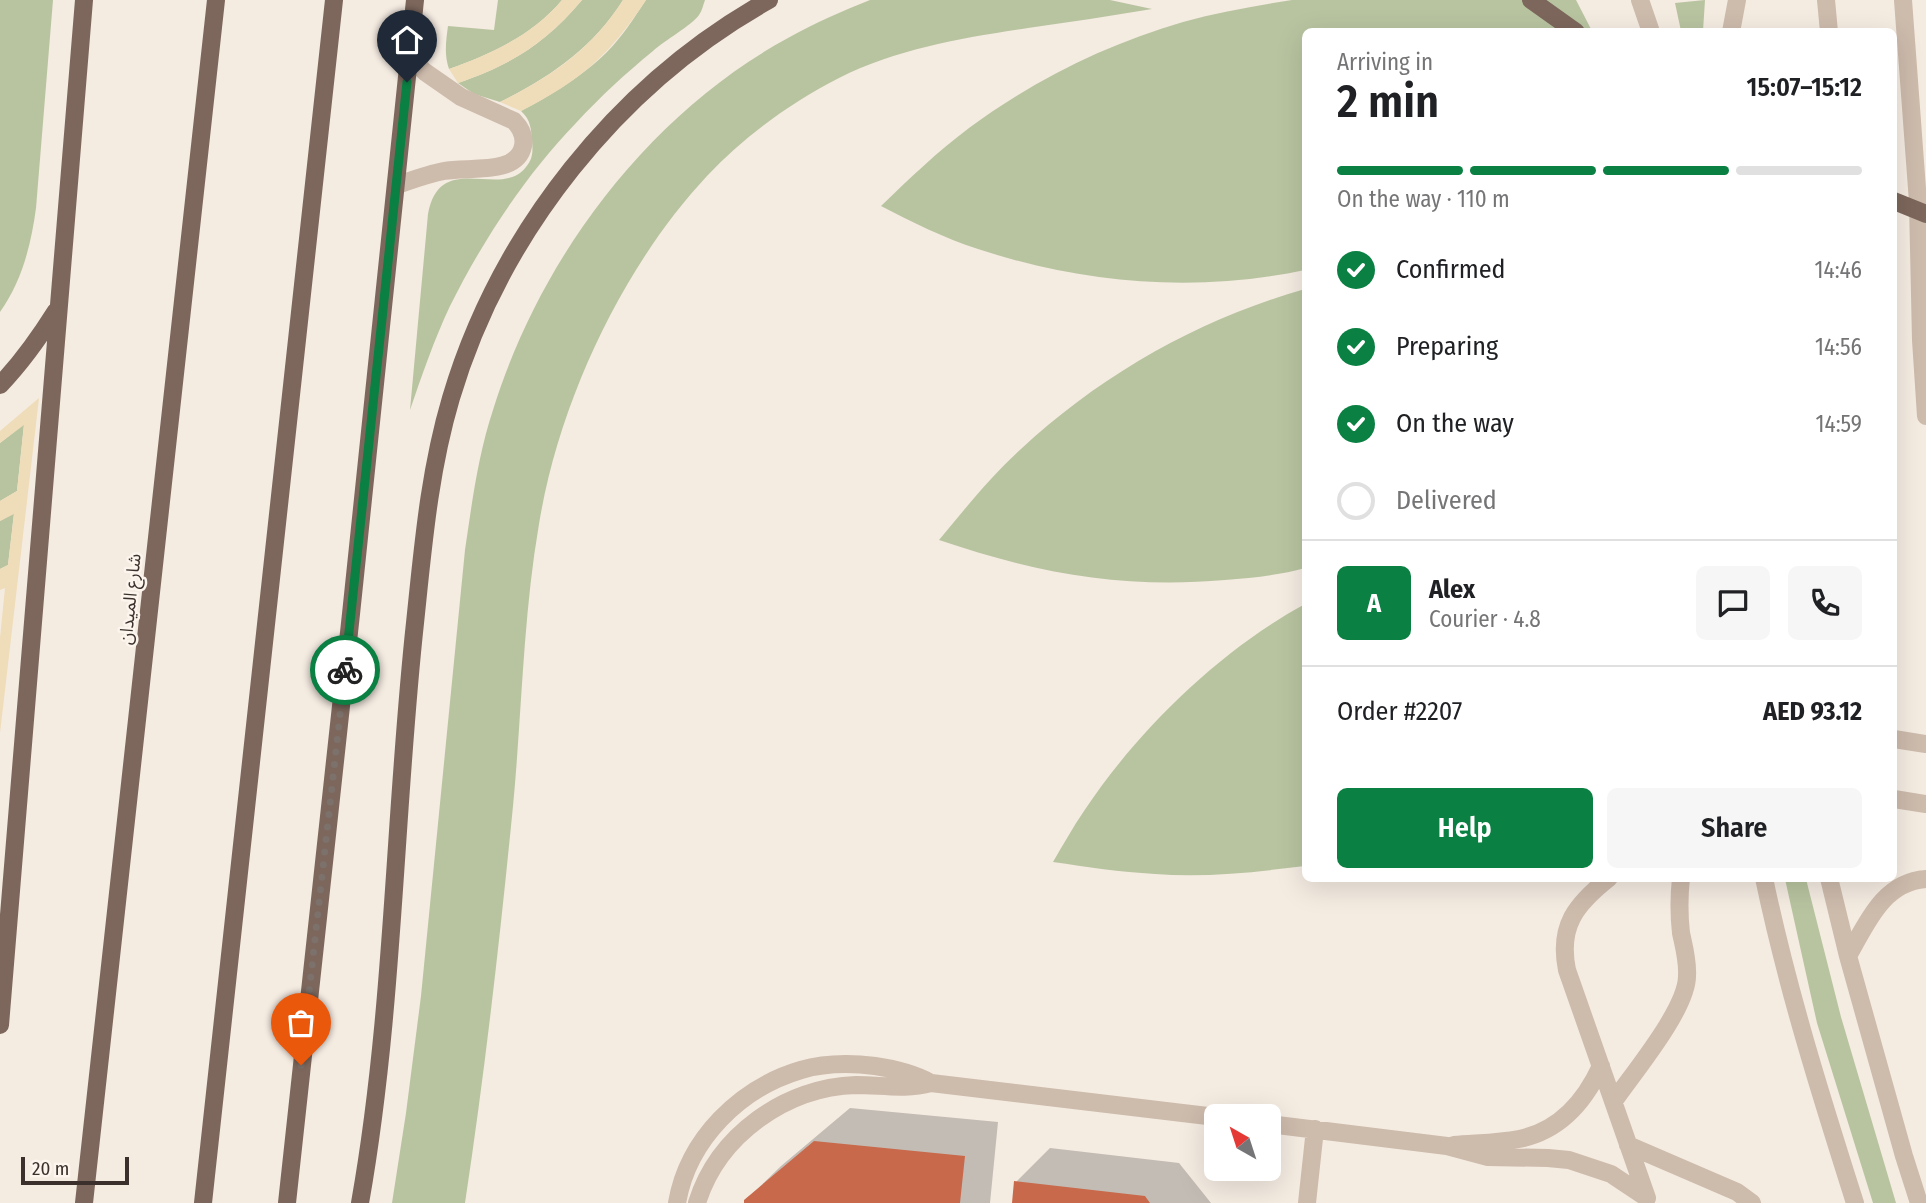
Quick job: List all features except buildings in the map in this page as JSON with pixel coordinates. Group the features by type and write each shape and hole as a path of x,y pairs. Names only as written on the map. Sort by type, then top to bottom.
{"main road":[{"path":"0,1025 84,0"},
{"name":"شارع الميدان","path":"84,1203 216,0"},
{"path":"202,1203 334,0"},
{"path":"287,1203 415,0"},
{"path":"360,1203 385,1012 407,694 427,506 451,397 469,344 492,293 519,244 584,154 622,112 662,75 706,40 769,0"},
{"path":"1531,0 1570,28"},
{"path":"1897,202 1924,206"},
{"path":"0,385 17,367 58,308"}],"street":[{"path":"1640,0 1650,28"},
{"path":"1732,28 1737,0"},
{"path":"1826,0 1829,28"},
{"path":"1903,0 1924,206 1922,340 1926,415"},
{"path":"397,186 444,171 502,167 514,160 523,148 522,133 514,121 461,97 425,72 409,57"},
{"path":"1897,210 1924,206"},
{"path":"1897,739 1926,744"},
{"path":"1897,799 1926,804"},
{"path":"1848,956 1873,913 1889,894 1909,882 1926,879"},
{"path":"1604,882 1574,911 1567,927 1564,956 1648,1201"},
{"path":"1614,1101 1675,1013 1686,989 1679,895 1681,882"},
{"path":"1765,882 1775,932 1814,1073 1855,1203"},
{"path":"1830,882 1903,1156 1919,1203"},
{"path":"677,1203 687,1169 714,1124 755,1090 778,1078 803,1069 856,1064 899,1069 916,1074 931,1083"},
{"path":"1447,1146 1520,1139 1538,1133 1555,1124 1583,1099 1601,1066"},
{"path":"697,1203 709,1174 741,1133 782,1104 831,1087 907,1087 931,1083 1204,1116"},
{"path":"1281,1125 1447,1146 1488,1157 1548,1158 1580,1163 1611,1174 1648,1201"},
{"path":"1307,1203 1315,1129"},
{"path":"1629,1145 1737,1192 1752,1203"}],"green space":[{"path":"0,0 53,0 34,222 20,275 0,312"},
{"path":"498,0 562,0 525,33 480,57 449,69 446,53 448,26 494,30"},
{"path":"582,0 623,0 598,33 553,72 500,102 474,94 458,83 511,60 541,41"},
{"path":"646,0 705,0 695,19 643,59 585,113 522,187 476,257 450,306 410,410 428,214 435,195 445,184 458,179 502,179 515,176 526,167 532,155 532,137 529,121 521,111 598,61 618,40"},
{"path":"870,0 1110,0 1152,9 955,40 885,59 839,78 786,109 737,147 676,212 648,252 599,338 579,384 548,478 539,524 529,594 503,905 465,1203 392,1203 421,996 465,550 483,444 513,353 539,298 570,246 606,195 646,149 689,107 737,70 788,38"},
{"path":"1292,0 1576,0 1590,28 1302,28 1302,271 1264,277 1182,283 1100,277 1018,261 978,249 916,224 881,206 934,156 969,128 1044,80 1126,41 1224,12"},
{"path":"1705,0 1703,28 1680,28 1675,3"},
{"path":"1302,290 1302,569 1225,580 1115,580 1045,570 939,540 988,482 1021,449 1085,397 1154,352 1227,316"},
{"path":"24,424 17,491 0,501 0,443"},
{"path":"14,513 8,565 0,569 0,521"},
{"path":"1302,606 1302,866 1230,874 1174,875 1116,871 1053,862 1105,781 1155,722 1212,669 1273,623"},
{"path":"1786,882 1807,882 1841,1017 1896,1203 1873,1203 1817,1023"}],"sand":[{"path":"562,0 582,0 541,41 511,60 458,83 449,69 480,57 525,33"},
{"path":"623,0 646,0 620,36 592,65 560,89 521,111 500,102 569,60 598,33"},
{"path":"39,398 0,733 0,638 5,588 0,590 0,569 8,565 14,514 0,521 0,501 17,491 24,425 0,443 0,431"}],"way so far":[{"path":"301,1065 345,670"}],"route":[{"path":"345,670 407,82"}]}
